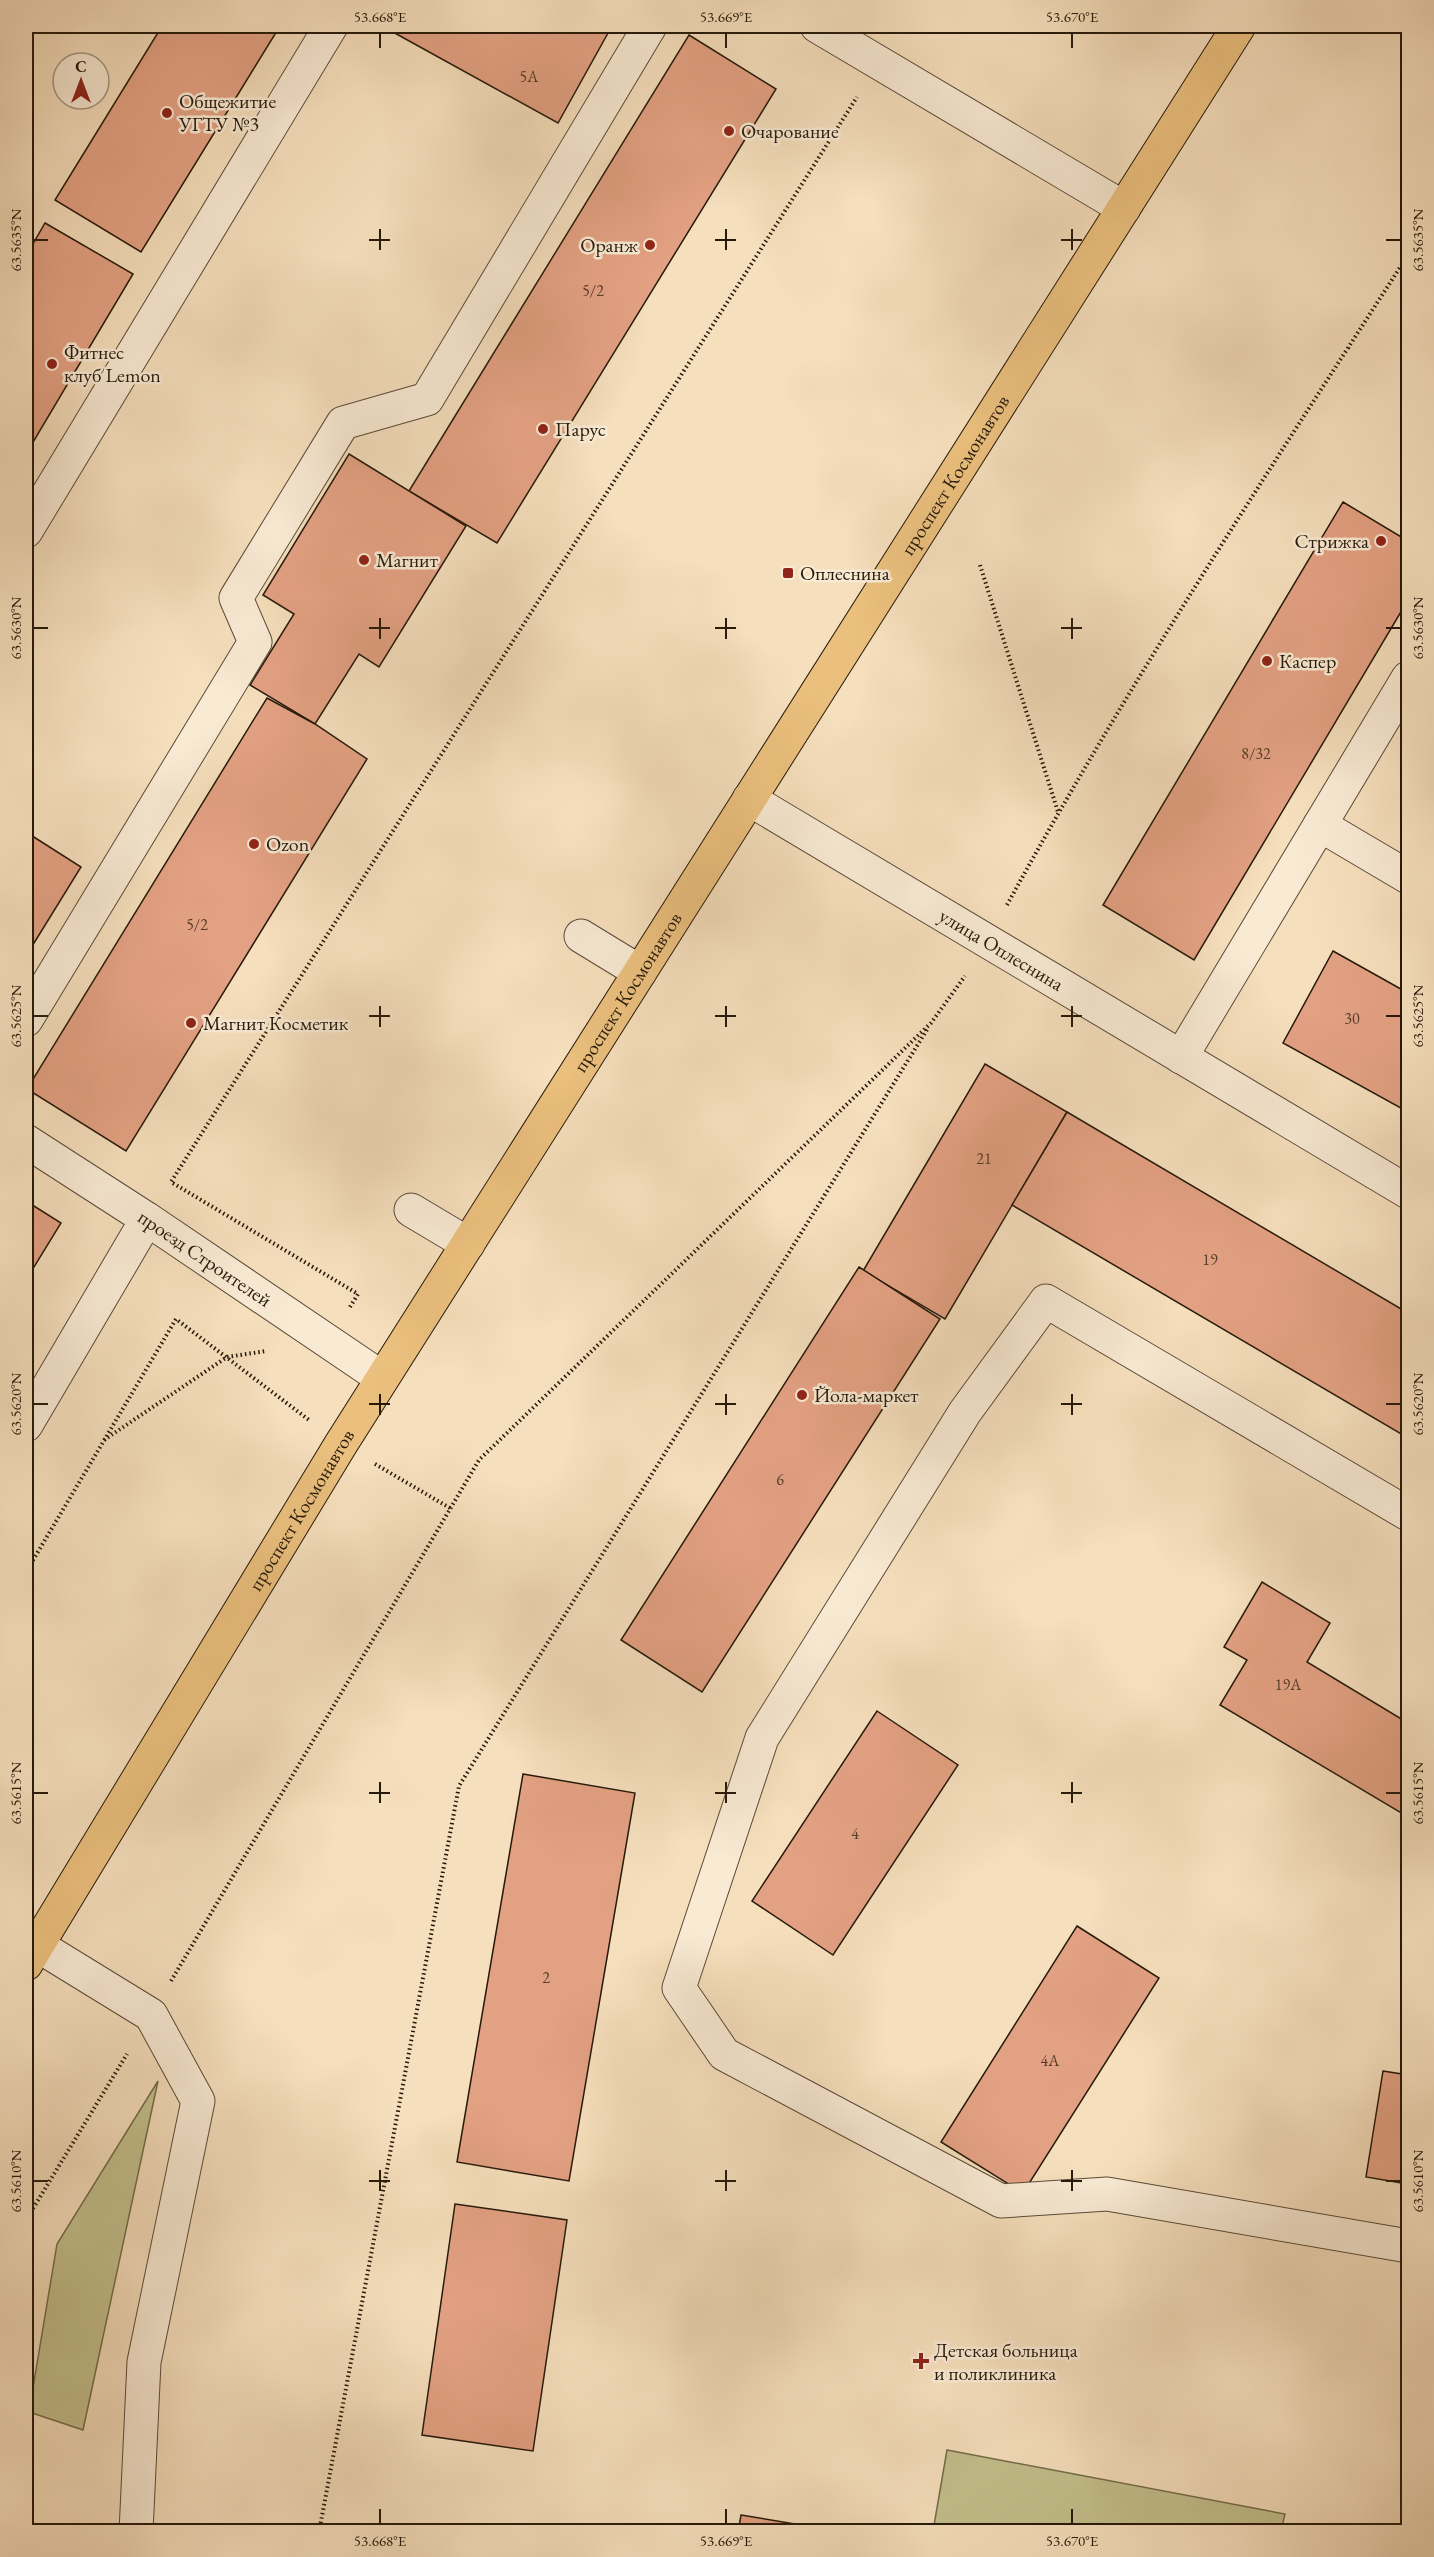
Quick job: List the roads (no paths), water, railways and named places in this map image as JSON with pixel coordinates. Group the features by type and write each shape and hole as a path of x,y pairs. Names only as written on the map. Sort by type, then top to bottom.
{"main road":[{"name":"проспект Космонавтов","path":"31,1954 382,1378 1239,26"}],"street":[{"path":"26,531 331,26"},
{"path":"26,1020 255,642 236,598 343,423 427,399 650,26"},
{"path":"817,26 1124,208"},
{"path":"1181,1057 1408,678"},
{"name":"улица Оплеснина","path":"749,799 1408,1192"},
{"path":"1320,825 1408,877"},
{"path":"581,936 640,972"},
{"name":"проезд Строителей","path":"26,1141 147,1219 382,1378"},
{"path":"411,1210 468,1244"},
{"path":"26,1425 147,1219"},
{"path":"1408,1514 1046,1301 965,1412 762,1738 679,1988 724,2054 1001,2201 1107,2194 1408,2246"},
{"path":"31,1954 151,2015 198,2101 144,2362 136,2532"}],"place":[{"name":"Общежитие УГТУ №3","path":"167,113"},
{"name":"Очарование","path":"729,131"},
{"name":"Оранж","path":"650,245"},
{"name":"Фитнес клуб Lemon","path":"52,364"},
{"name":"Парус","path":"543,429"},
{"name":"Стрижка","path":"1381,541"},
{"name":"Магнит","path":"364,560"},
{"name":"Оплеснина","path":"788,573"},
{"name":"Каспер","path":"1267,661"},
{"name":"Ozon","path":"254,844"},
{"name":"Магнит Косметик","path":"191,1023"},
{"name":"Йола-маркет","path":"802,1395"},
{"name":"Детская больница и поликлиника","path":"921,2361"}]}
